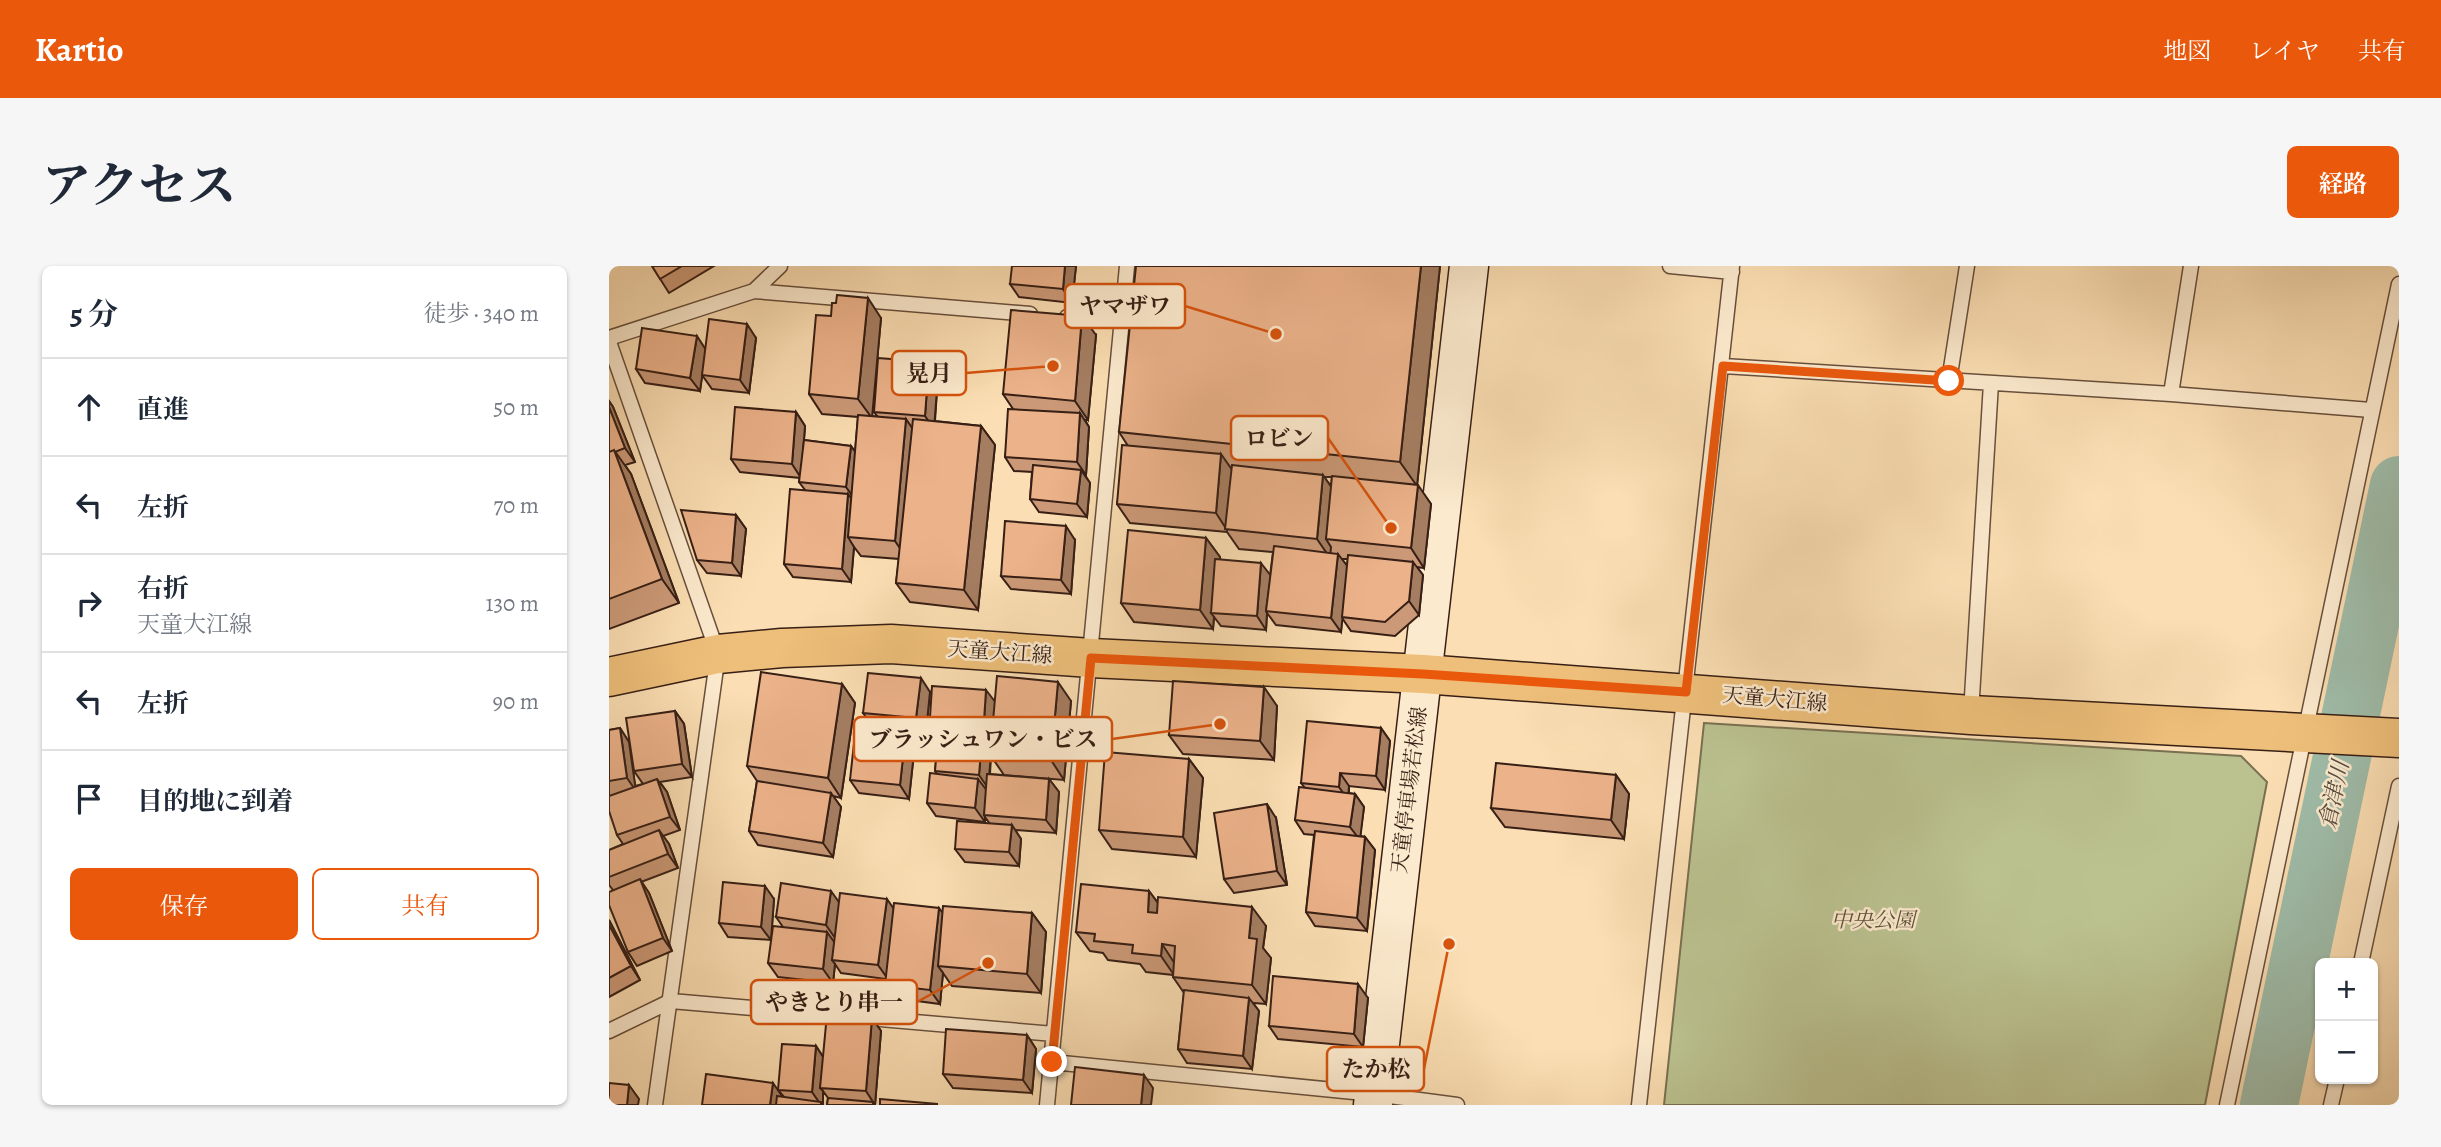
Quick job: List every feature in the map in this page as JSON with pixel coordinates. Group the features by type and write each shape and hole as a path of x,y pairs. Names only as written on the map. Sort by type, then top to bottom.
{"main road":[{"name":"天童停車場若松線","path":"1373,1100 1469,266"},
{"name":"天童大江線","path":"609,677 718,654 782,648 891,644 1091,658 1423,674 1971,715 2393,738"}],"lane":[{"path":"754,291 780,266"},
{"path":"1047,1105 1127,266"},
{"path":"1639,1105 1732,269 1670,266"},
{"path":"1949,381 1967,266"},
{"path":"2171,394 2191,266"},
{"path":"2227,1105 2399,284"},
{"path":"655,1105 718,654 609,340 754,291 1121,321"},
{"path":"1723,366 2171,394 2371,410"},
{"path":"1971,715 1991,383"},
{"path":"2362,958 2399,786"},
{"path":"609,1031 671,1001 1053,1034"},
{"path":"1052,1062 1373,1100 1457,1105"},
{"path":"2331,1105 2336,1084"}],"green space":[{"name":"中央公園","path":"1704,723 2241,756 2267,782 2205,1105 1664,1105"}],"building":[{"path":"652,266 682,266 660,279"},
{"path":"1012,266 1065,266 1063,289 1010,284"},
{"path":"1136,266 1421,266 1400,462 1119,432"},
{"path":"837,295 868,298 858,399 809,394 816,315 831,316 832,303 836,303"},
{"path":"1011,310 1082,316 1075,401 1003,394"},
{"path":"709,319 747,324 740,380 702,375"},
{"path":"642,328 697,336 690,378 636,369"},
{"path":"878,358 929,362 925,416 874,412"},
{"path":"609,407 625,448 615,452 609,452"},
{"path":"735,407 796,412 792,464 731,459"},
{"path":"1008,409 1080,413 1077,462 1005,457"},
{"path":"858,415 906,419 895,541 848,537"},
{"path":"913,419 981,426 964,590 896,583"},
{"path":"804,440 851,446 846,487 799,482"},
{"path":"1122,445 1221,454 1216,513 1117,504"},
{"path":"614,450 662,579 609,599 609,452"},
{"path":"1033,465 1081,470 1077,504 1030,499"},
{"path":"1232,465 1323,475 1317,539 1225,529"},
{"path":"1332,476 1418,485 1411,548 1326,539"},
{"path":"790,489 848,494 842,569 784,564"},
{"path":"681,510 736,515 732,563 697,560"},
{"path":"1005,521 1066,526 1061,580 1001,576"},
{"path":"1128,530 1206,538 1200,610 1121,603"},
{"path":"1274,546 1338,554 1331,618 1266,611"},
{"path":"1348,555 1413,562 1409,601 1385,622 1342,617"},
{"path":"1215,559 1261,563 1257,616 1211,613"},
{"path":"761,672 842,684 828,778 747,766"},
{"path":"868,673 921,678 916,718 863,713"},
{"path":"997,676 1058,682 1051,760 990,755"},
{"path":"1173,681 1264,687 1260,741 1169,735"},
{"path":"932,686 986,690 984,721 930,717"},
{"path":"675,711 682,764 634,771 626,718"},
{"path":"1307,721 1381,728 1376,776 1340,773 1339,787 1301,783"},
{"path":"856,725 906,730 900,785 850,780"},
{"path":"939,725 983,729 979,775 935,771"},
{"path":"620,728 627,778 609,781 609,730"},
{"path":"1105,752 1189,759 1183,837 1099,830"},
{"path":"1496,763 1616,775 1611,820 1491,808"},
{"path":"930,773 978,779 975,808 927,803"},
{"path":"987,774 1049,779 1046,820 984,815"},
{"path":"657,779 670,817 617,835 609,811 609,796"},
{"path":"757,781 831,793 823,843 749,831"},
{"path":"1299,787 1355,794 1350,827 1295,820"},
{"path":"1267,804 1277,871 1224,879 1214,813"},
{"path":"957,821 1012,825 1009,852 955,849"},
{"path":"659,830 668,854 609,877 609,850"},
{"path":"1315,831 1365,837 1357,918 1306,912"},
{"path":"640,879 663,938 628,952 609,905 609,892"},
{"path":"723,882 765,886 761,927 719,923"},
{"path":"781,883 831,891 826,925 776,917"},
{"path":"1081,884 1149,891 1148,912 1157,913 1158,897 1252,907 1249,938 1257,939 1252,985 1173,977 1175,946 1162,944 1161,956 1132,953 1133,945 1094,941 1095,934 1076,932"},
{"path":"840,893 887,899 878,965 832,960"},
{"path":"894,903 939,908 930,990 885,985"},
{"path":"943,906 1032,913 1027,974 938,966"},
{"path":"609,925 631,966 609,978"},
{"path":"773,926 827,932 823,969 768,963"},
{"path":"1273,976 1358,984 1354,1034 1269,1026"},
{"path":"1184,990 1249,998 1243,1056 1178,1049"},
{"path":"827,1014 872,1018 866,1091 820,1088"},
{"path":"946,1029 1027,1035 1023,1080 943,1074"},
{"path":"782,1044 816,1046 812,1092 778,1090"},
{"path":"1075,1067 1144,1075 1141,1105 1071,1105"},
{"path":"706,1074 773,1083 770,1105 702,1105"},
{"path":"609,1083 629,1085 627,1105 609,1105"},
{"path":"777,1096 821,1102 821,1105 776,1105"},
{"path":"828,1098 873,1102 873,1105 827,1105"},
{"path":"880,1099 937,1104 937,1105 880,1105"}],"waterway":[{"name":"倉津川","path":"2269,1105 2399,485"}],"place":[{"name":"ヤマザワ","path":"1276,334"},
{"name":"晃月","path":"1053,366"},
{"name":"ロビン","path":"1391,528"},
{"name":"ブラッシュワン・ビス","path":"1220,724"},
{"name":"たか松","path":"1449,944"},
{"name":"やきとり串一","path":"988,963"}],"route":[{"path":"1052,1062 1091,658 1423,674 1686,692 1723,366 1949,381"}]}
